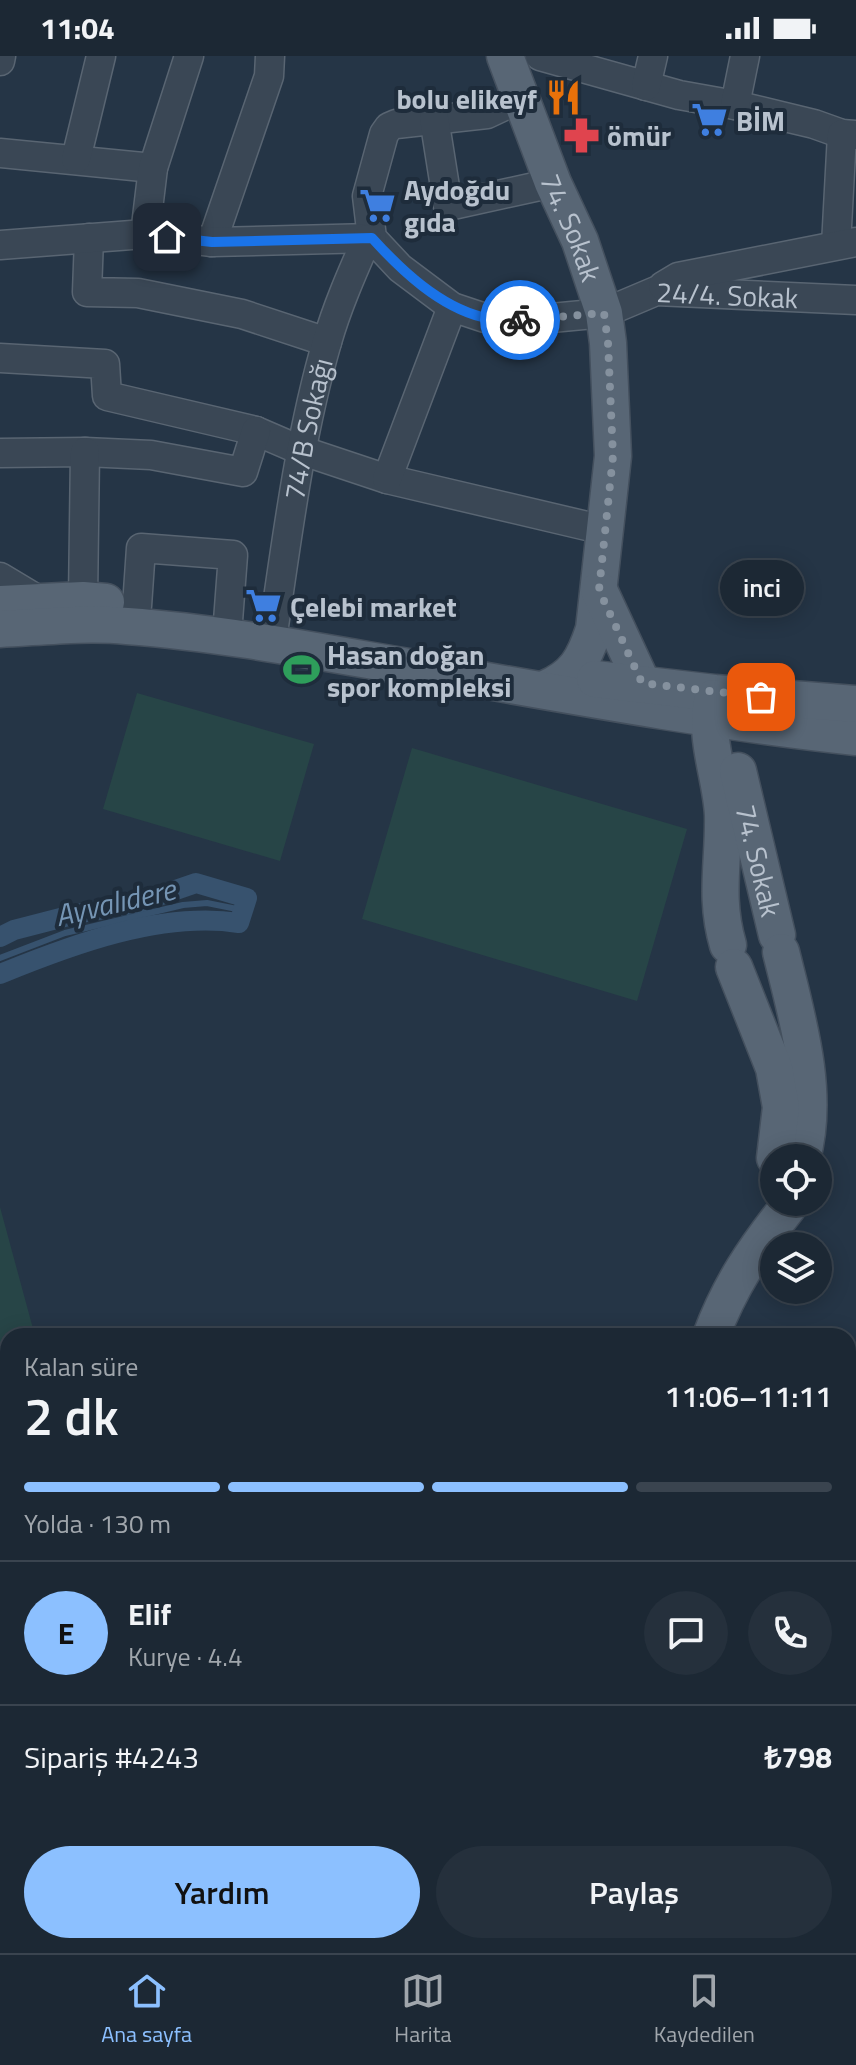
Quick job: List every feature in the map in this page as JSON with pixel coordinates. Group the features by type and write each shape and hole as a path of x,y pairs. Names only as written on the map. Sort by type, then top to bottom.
{"main road":[{"name":"74. Sokak","path":"505,56 553,183 580,241 604,313 613,456 599,590 639,695"},
{"path":"555,684 588,647 594,629 599,590"},
{"path":"0,604 83,600 137,606 274,626 555,684"},
{"path":"0,629 111,625 255,641 639,695 716,711 769,728 856,737"},
{"path":"639,695 691,747 733,807"},
{"path":"716,711 856,704"},
{"path":"716,711 733,807"},
{"path":"733,807 755,751 769,728"},
{"name":"74. Sokak","path":"733,807 779,944 798,1023 807,1080 806,1144"},
{"name":"74. Sokak","path":"733,807 719,886 731,956 774,1068 781,1107 777,1144"},
{"path":"731,956 749,976 767,974 774,968 779,944"},
{"path":"751,1253 761,1216"},
{"path":"714,1328 751,1253 779,1216"}],"street":[{"path":"76,159 101,56"},
{"path":"145,234 153,168 189,56"},
{"path":"212,242 269,76 270,56"},
{"path":"646,86 653,56"},
{"path":"735,105 745,56"},
{"path":"546,57 646,86 814,124 849,135 846,244 678,277 656,291"},
{"path":"387,479 452,307 400,268 370,239 367,196 384,134 396,124 487,114 521,98"},
{"path":"434,118 448,206 553,183"},
{"path":"0,153 153,168"},
{"path":"0,245 145,234 212,242 370,239"},
{"path":"89,238 87,292 138,293 242,314 327,342"},
{"name":"74/B Sokağı","path":"274,626 300,450 327,342 345,288 370,239"},
{"name":"24/4. Sokak","path":"452,307 485,318 530,320 604,313 656,291 856,300"},
{"path":"0,358 105,364 107,396 256,431 300,450 387,479 604,530"},
{"path":"0,453 151,455 243,472 256,431"},
{"path":"83,600 85,452"},
{"path":"137,606 141,548 233,555 228,621"},
{"path":"0,577 40,601"}],"green space":[{"path":"137,693 314,744 280,861 103,809"},
{"path":"412,748 687,829 637,1001 362,919"},
{"path":"0,1207 33,1328 0,1328"}],"waterway":[{"path":"0,937 14,930 76,914 138,903 196,883 247,898 239,923 209,921 148,926 86,942 0,974"},
{"name":"Ayvalıdere","path":"0,958 65,933 183,905 207,903 242,910"}],"way so far":[{"path":"520,320 604,313 613,456 599,590 642,683 761,697"}],"place":[{"name":"bolu elikeyf","path":"563,98"},
{"name":"BİM","path":"710,120"},
{"name":"ömür","path":"581,135"},
{"name":"Aydoğdu gıda","path":"378,205"},
{"name":"Çelebi market","path":"264,606"},
{"name":"Hasan doğan spor kompleksi","path":"301,670"},
{"name":"inci","path":"761,697"}],"route":[{"path":"167,237 212,242 372,238 400,268 452,307 485,318 520,320"}]}
